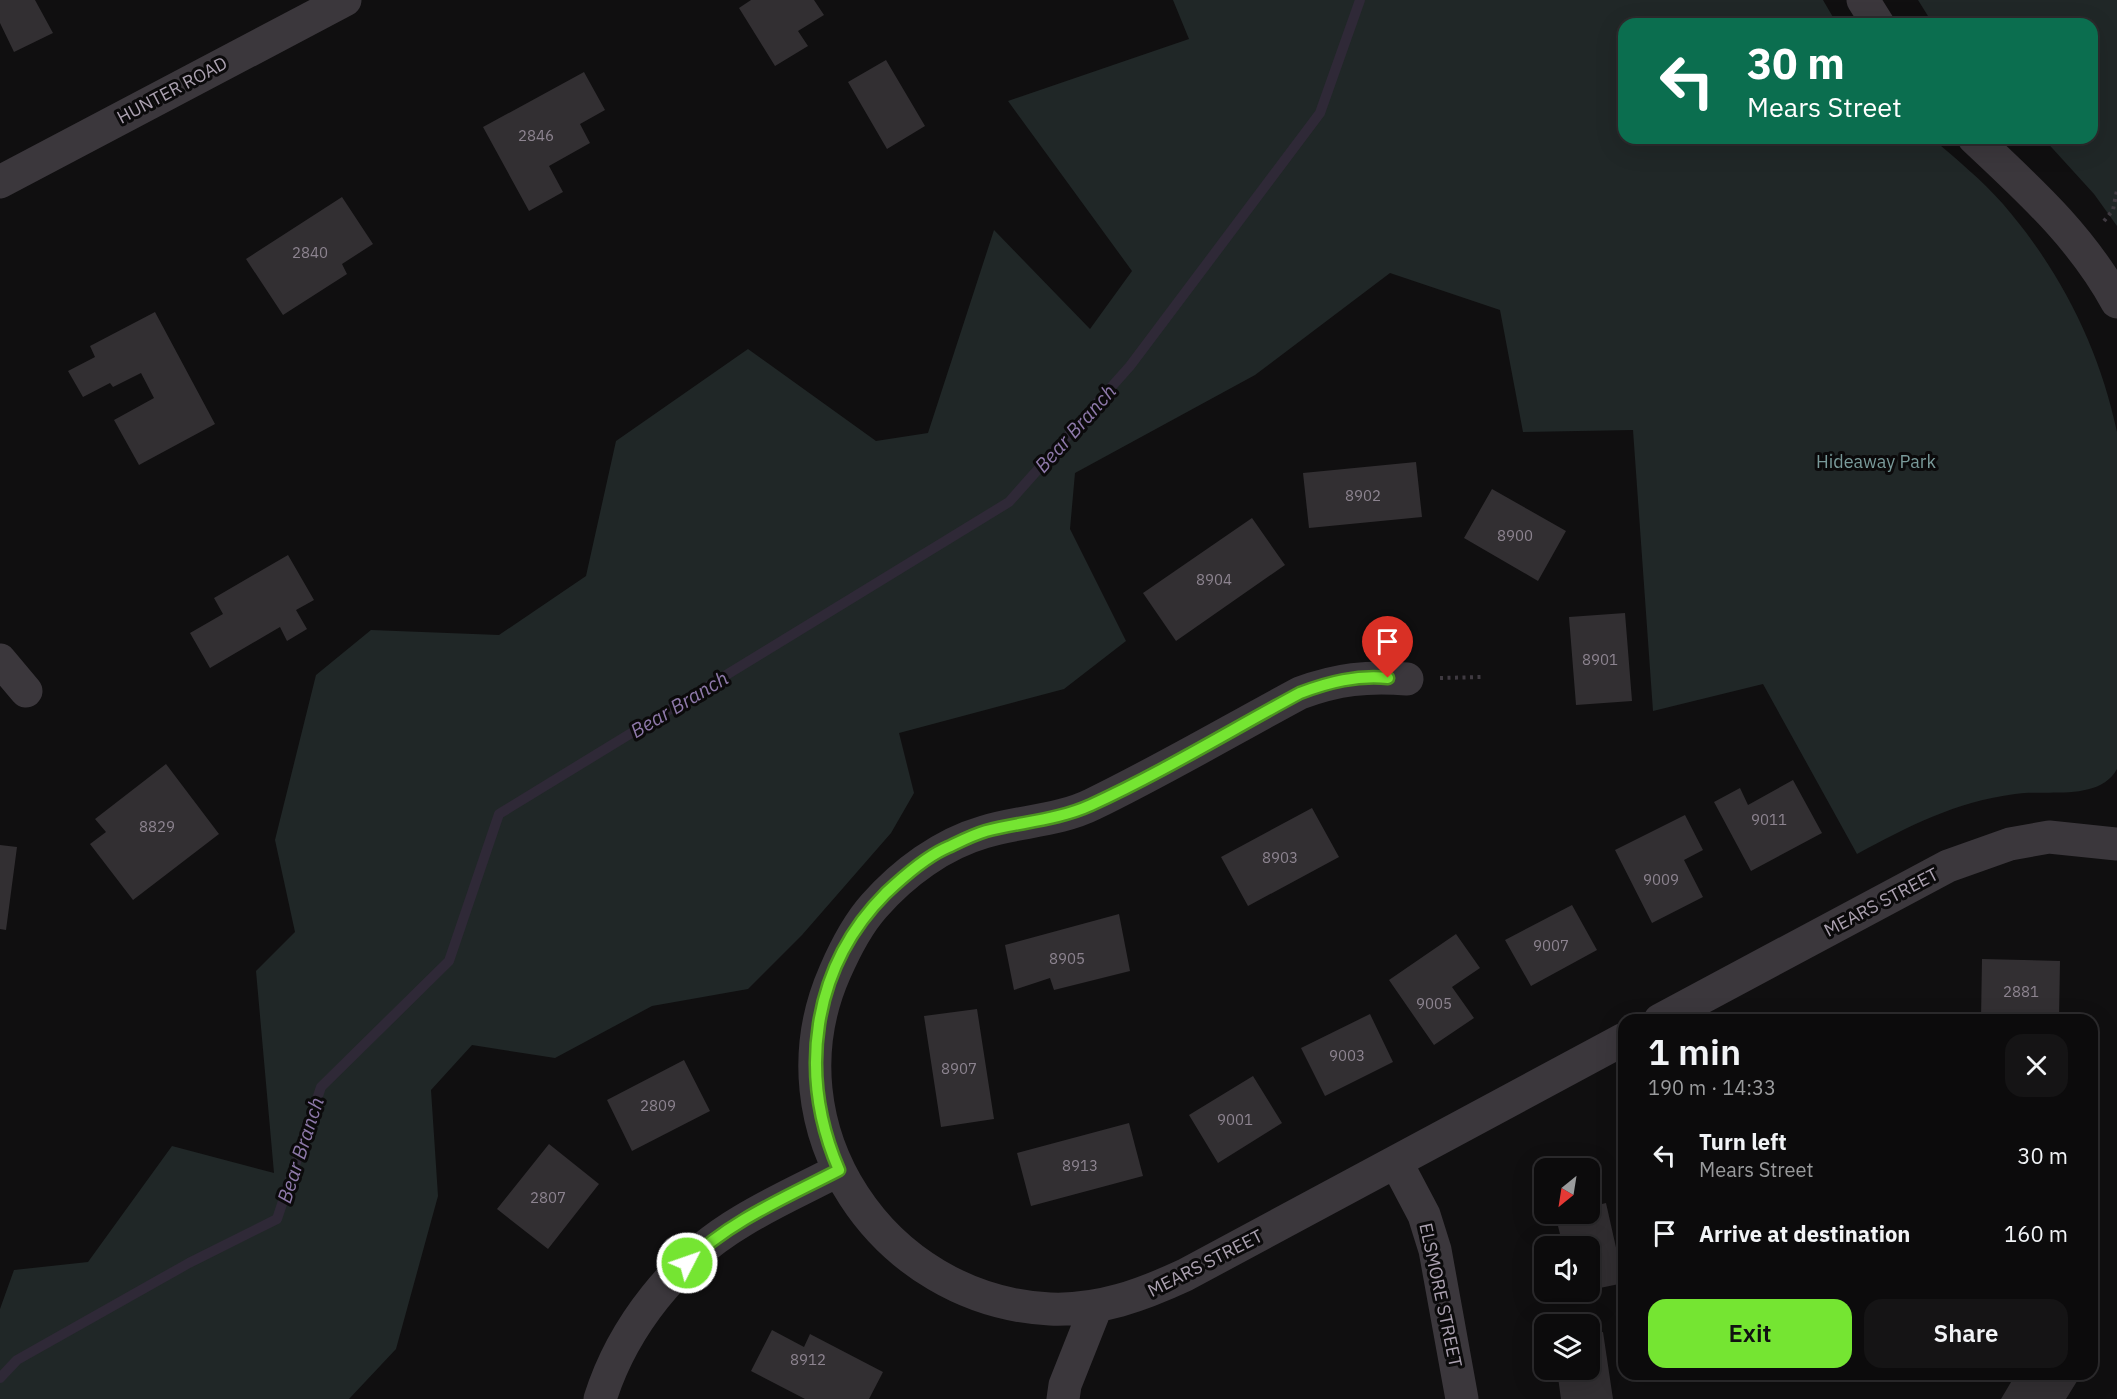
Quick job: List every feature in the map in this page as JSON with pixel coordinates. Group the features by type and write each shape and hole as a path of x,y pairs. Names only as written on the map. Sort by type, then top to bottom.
{"street":[{"name":"HUNTER ROAD","path":"0,182 345,0"},
{"path":"1863,0 1874,18"},
{"path":"1980,144 2052,212 2082,246 2117,302"},
{"path":"0,660 26,691"},
{"name":"MEARS STREET","path":"1407,679 1368,676 1327,683 1300,693 1090,806 1043,820 984,832 941,850 903,877 872,907 845,947 827,988 819,1019 815,1061 818,1104 828,1143 839,1170 860,1207 887,1239 925,1269 966,1290 1007,1303 1051,1309 1096,1307 1139,1296 1185,1275 1618,1042"},
{"name":"MEARS STREET","path":"1671,1014 1948,866 2010,844 2049,837 2117,844"},
{"name":"ELSMORE STREET","path":"1396,1162 1424,1215 1435,1250 1462,1399"},
{"path":"600,1399 605,1382 628,1336 661,1289 700,1250 742,1220 839,1170"},
{"path":"1063,1399 1065,1385 1096,1307"}],"path":[{"path":"2104,221 2113,210 2117,190"},
{"path":"1407,679 1481,677"}],"green space":[{"name":"Hideaway Park","path":"1173,0 1823,0 1834,18 1618,18 1618,144 1939,144 1969,170 2024,229 2075,311 2100,370 2117,432 2117,769 2109,779 2085,790 2015,794 1952,809 1895,834 1857,854 1763,684 1653,711 1633,430 1523,432 1500,310 1390,273 1255,375 1075,473 1070,529 1126,641 1064,689 899,733 914,793 891,833 802,935 748,989 652,1006 555,1058 472,1045 431,1090 438,1196 396,1349 349,1399 0,1399 0,1309 14,1270 88,1262 172,1146 274,1173 256,971 295,932 275,840 316,675 371,630 499,635 586,576 616,441 748,349 876,441 928,433 994,230 1090,329 1132,271 1008,101 1189,39"},
{"path":"1918,0 2117,0 2117,226 2094,194 2048,144 2098,144 2098,18 1929,18"}],"building":[{"path":"0,0 35,0 53,33 14,52 0,23"},
{"path":"751,0 814,0 824,15 798,31 808,46 775,66 739,8"},
{"path":"886,60 925,126 887,149 848,82"},
{"path":"584,72 605,110 580,124 590,143 549,166 563,192 529,211 483,127"},
{"path":"342,197 373,244 342,264 347,274 283,315 246,259"},
{"path":"155,312 215,424 139,465 114,420 154,398 141,373 113,387 110,383 83,397 68,371 95,357 90,346"},
{"path":"1416,462 1422,517 1309,528 1303,473"},
{"path":"1492,489 1566,531 1538,581 1464,538"},
{"path":"1252,518 1285,565 1176,641 1143,593"},
{"path":"288,555 314,600 296,610 307,629 287,641 280,627 210,668 190,633 223,614 214,598"},
{"path":"1625,613 1632,701 1576,705 1569,617"},
{"path":"166,764 219,834 133,900 90,844 106,832 95,819"},
{"path":"1793,780 1822,833 1751,871 1714,802 1740,788 1748,805"},
{"path":"1312,808 1339,857 1248,906 1221,857"},
{"path":"1685,815 1703,850 1684,860 1703,897 1652,923 1615,850"},
{"path":"0,845 17,847 6,930 0,929"},
{"path":"1572,905 1597,950 1531,986 1505,940"},
{"path":"1119,914 1130,971 1054,990 1050,978 1014,990 1005,945"},
{"path":"1456,934 1480,968 1452,987 1474,1018 1434,1045 1389,980"},
{"path":"1982,959 2060,961 2059,1014 1981,1014"},
{"path":"977,1009 994,1119 941,1127 924,1016"},
{"path":"1370,1014 1393,1062 1325,1096 1301,1048"},
{"path":"684,1060 710,1111 632,1151 607,1100"},
{"path":"1253,1076 1282,1123 1218,1163 1189,1115"},
{"path":"1129,1123 1143,1176 1031,1206 1017,1153"},
{"path":"549,1144 599,1184 548,1249 497,1209"},
{"path":"1606,1203 1618,1256 1618,1284 1600,1288 1600,1236 1560,1236 1558,1224 1600,1224 1600,1204"},
{"path":"772,1330 804,1347 810,1334 883,1372 869,1399 805,1399 751,1371"},
{"path":"1600,1332 1603,1332 1613,1399 1561,1399 1558,1380 1600,1380"},
{"path":"2012,1380 2078,1380 2066,1399 2001,1399"}],"waterway":[{"name":"Bear Branch","path":"0,1378 17,1360 189,1263 277,1219 321,1087 449,961 499,814 1009,502 1130,366 1320,113 1360,0"}],"route":[{"path":"687,1263 700,1250 742,1220 839,1170 828,1143 818,1104 815,1061 819,1019 827,988 845,947 872,907 903,877 941,850 984,832 1043,820 1090,806 1300,693 1327,683 1368,676 1388,678"}]}
